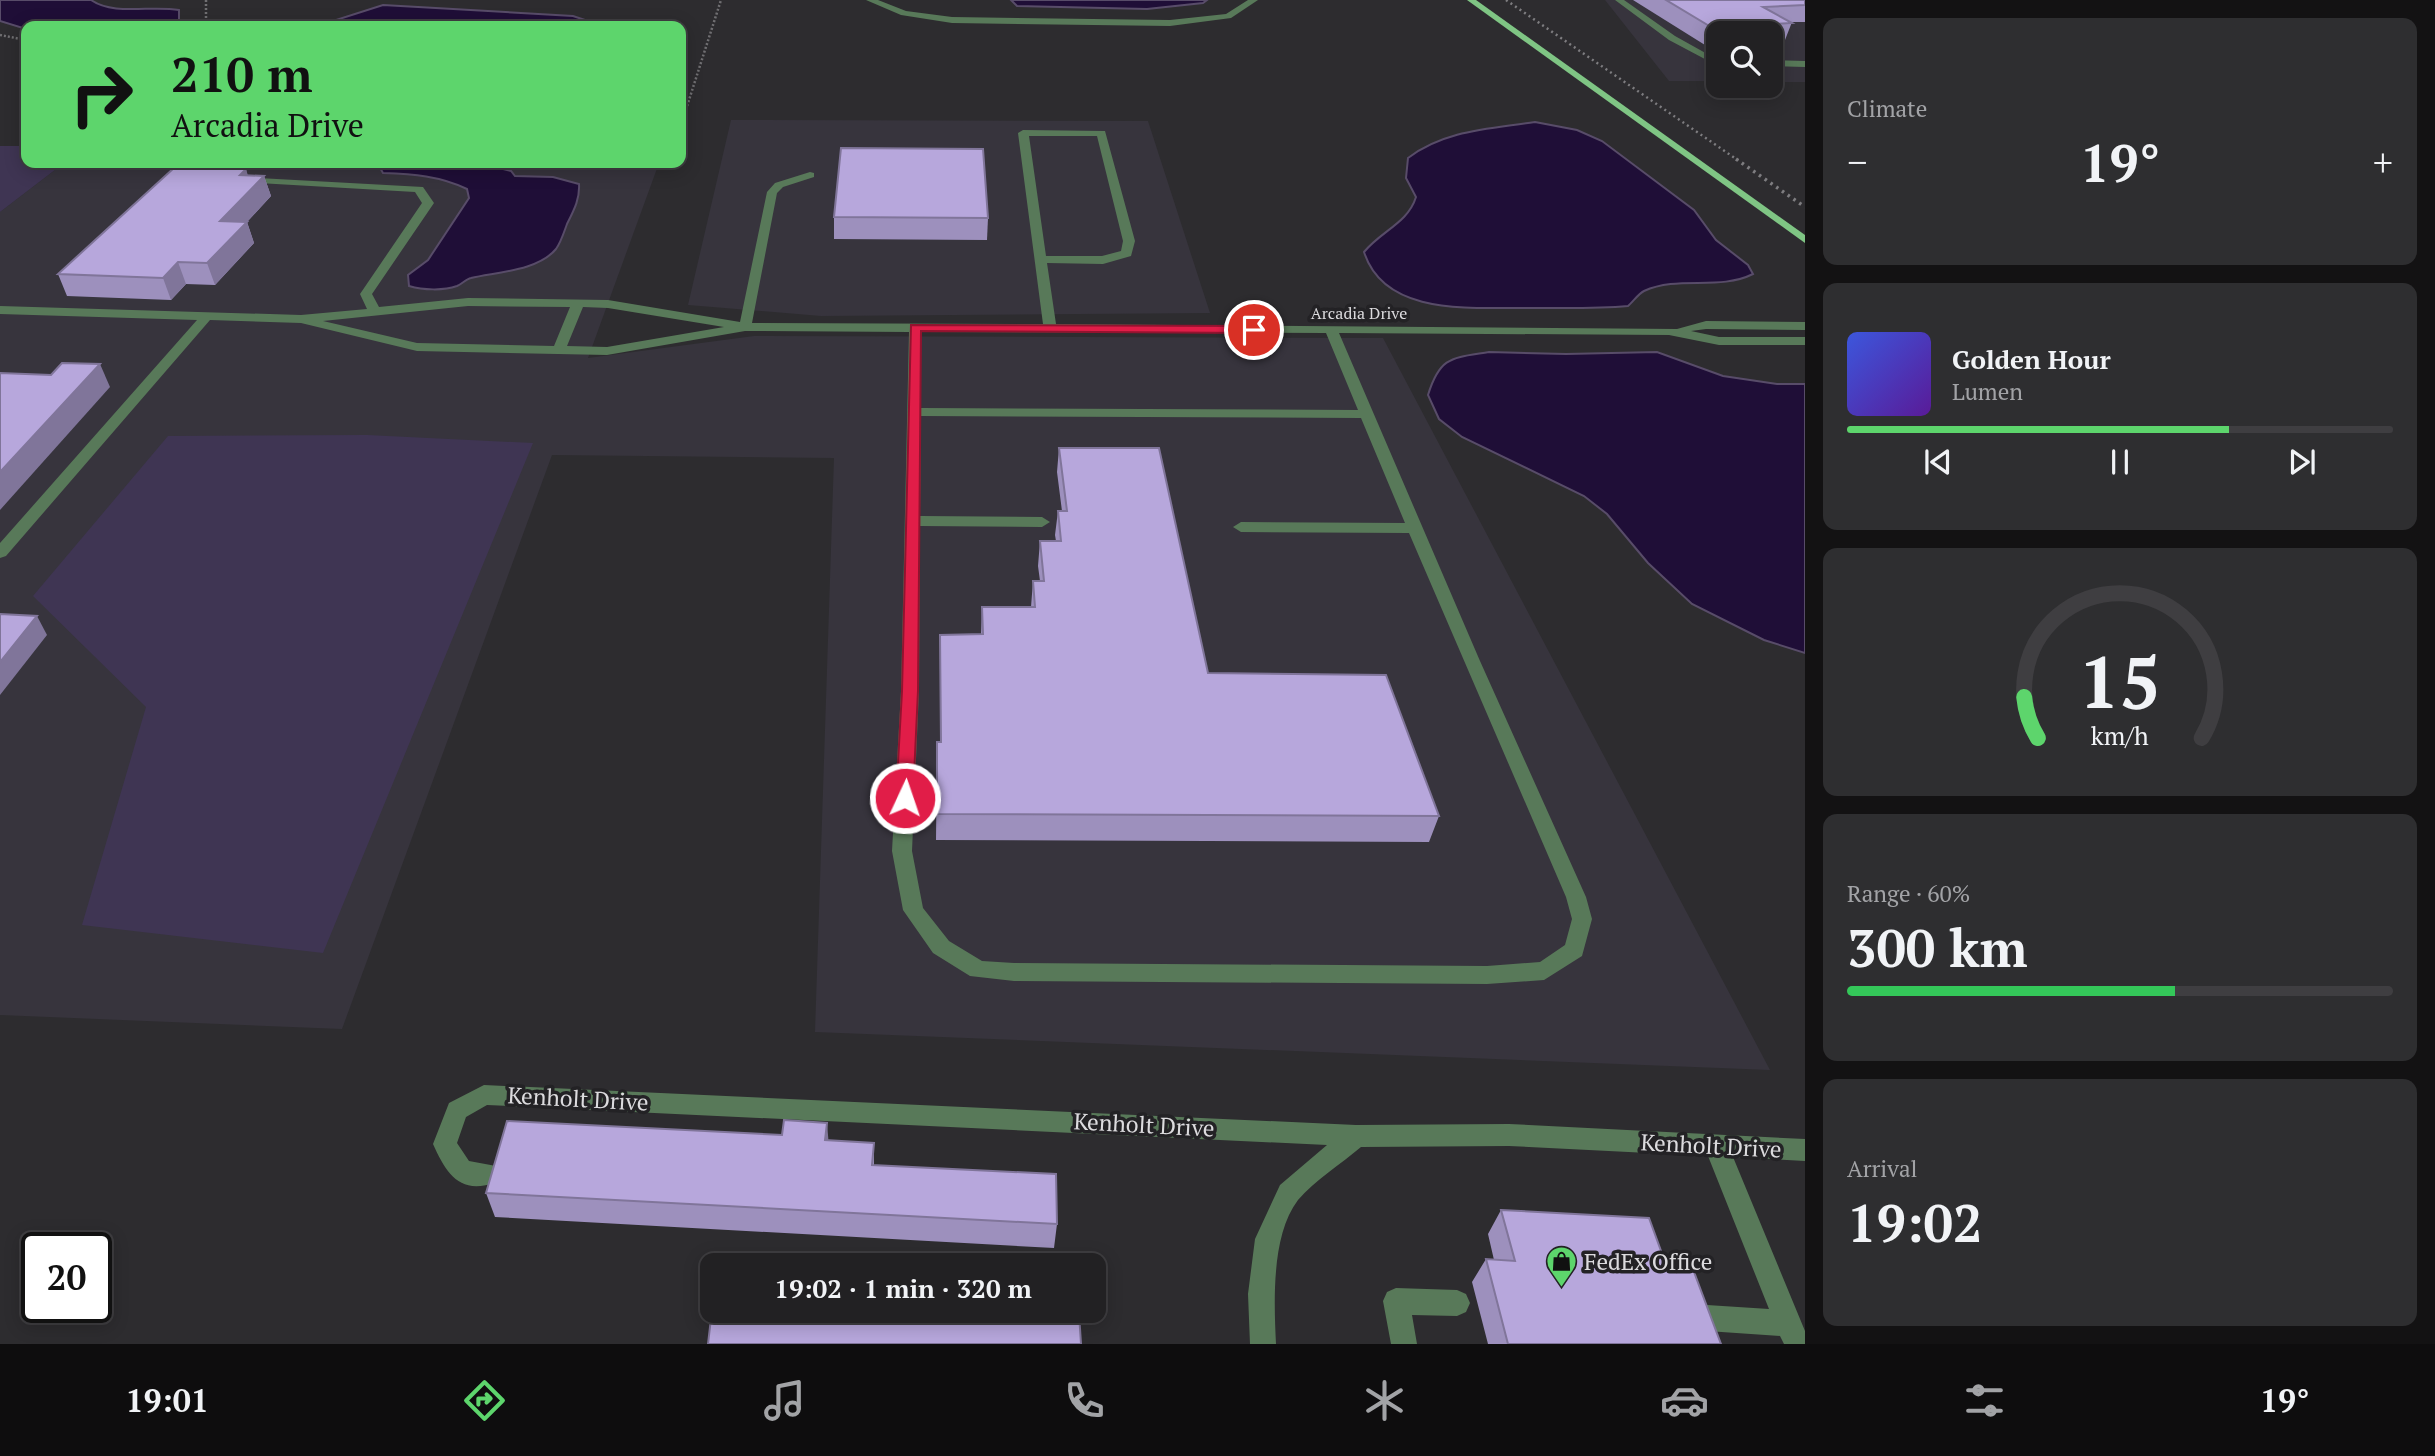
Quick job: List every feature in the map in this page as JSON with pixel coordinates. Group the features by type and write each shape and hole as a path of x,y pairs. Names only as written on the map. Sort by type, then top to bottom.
{"main road":[{"path":"1471,0 1805,240"}],"street":[{"path":"870,0 904,13 952,20 1170,23 1228,16 1254,0"},
{"path":"1619,0 1672,38 1706,56"},
{"path":"1783,63 1805,64"},
{"path":"1041,259 1103,260 1127,253 1129,241 1101,133 1023,133 1050,329"},
{"path":"745,327 772,192 779,185 810,175"},
{"path":"234,179 419,189 428,203 366,294 374,311"},
{"path":"0,310 302,320 468,302 578,303 631,306 745,327"},
{"path":"559,350 578,303"},
{"path":"0,553 206,317"},
{"path":"302,320 417,347 607,351 745,327"},
{"path":"1669,331 1706,325 1805,326"},
{"name":"Arcadia Drive","path":"745,327 1669,331 1719,341 1805,341"},
{"path":"915,328 910,691 902,851 913,910 941,947 978,970 1014,972 1487,975 1545,971 1574,950 1582,919 1576,897 1331,330"},
{"path":"913,412 1367,415"},
{"path":"911,521 1042,522"},
{"path":"1241,527 1415,528"},
{"name":"Kenholt Drive","path":"487,1174 462,1172 445,1144 457,1110 484,1095 1356,1136 1509,1135 1805,1150"},
{"path":"1263,1344 1261,1294 1268,1239 1283,1205 1289,1193 1356,1136"},
{"path":"1716,1146 1793,1334"},
{"path":"1404,1344 1396,1301 1457,1303"},
{"path":"1707,1318 1793,1334"}],"path":[{"path":"206,0 206,21"},
{"path":"686,109 721,0"},
{"path":"0,35 21,39"}],"shaded area":[{"path":"0,0 91,0 111,8 179,10 179,21 21,21 21,27 0,21"},
{"path":"1011,0 1207,0 1203,3 1147,9 1017,6"},
{"path":"1605,0 1805,0 1805,82 1783,82 1783,21 1706,21 1706,81 1669,81"},
{"path":"383,5 573,16 588,21 336,21"},
{"path":"731,120 1148,121 1210,313 821,316 688,305"},
{"path":"1535,122 1577,130 1602,141 1694,210 1716,240 1748,265 1753,274 1727,282 1657,286 1642,292 1628,306 1484,308 1435,304 1412,298 1391,288 1375,273 1364,252 1407,214 1416,197 1406,178 1408,158 1453,136"},
{"path":"0,146 21,146 21,168 57,168 0,212"},
{"path":"57,168 657,168 588,358 754,336 1383,338 1770,1070 815,1032 834,458 552,455 342,1029 0,1015 0,212"},
{"path":"380,168 499,168 511,171 515,176 553,177 579,184 579,195 558,246 539,262 516,270 467,279 451,288 415,287 409,286 408,275 428,260 469,198 467,189 426,176 383,173"},
{"path":"1489,352 1657,352 1723,376 1777,384 1805,384 1805,653 1764,640 1692,604 1648,563 1607,514 1584,496 1462,437 1439,419 1428,395 1437,373 1449,361"},
{"path":"367,435 533,443 323,953 82,925 146,707 33,596 168,436"}],"building":[{"path":"1666,0 1805,0 1805,5 1763,7 1792,23 1706,21 1706,24"},
{"path":"841,148 983,149 988,218 834,217"},
{"path":"174,168 246,169 240,175 264,176 220,221 247,222 207,263 178,262 163,278 58,274"},
{"path":"62,363 100,364 0,472 0,373 51,375"},
{"path":"1059,448 1159,448 1208,673 1386,675 1439,816 937,814 937,742 941,742 940,635 983,634 982,607 1035,607 1033,581 1044,581 1040,541 1061,541 1058,511 1067,511"},
{"path":"0,614 37,616 0,662"},
{"path":"784,1120 827,1123 825,1140 874,1143 872,1165 1056,1174 1057,1224 486,1193 507,1121 782,1135"},
{"name":"FedEx Office","path":"1501,1210 1649,1218 1668,1270 1694,1272 1721,1344 1508,1344 1486,1259 1515,1261"},
{"path":"710,1323 1080,1323 1081,1344 708,1344"}],"railway":[{"path":"1506,0 1739,161"},
{"path":"1736,159 1805,207"}],"place":[{"name":"FedEx Office","path":"1561,1289"}],"route":[{"path":"905,798 910,691 915,328 1254,330"}]}
